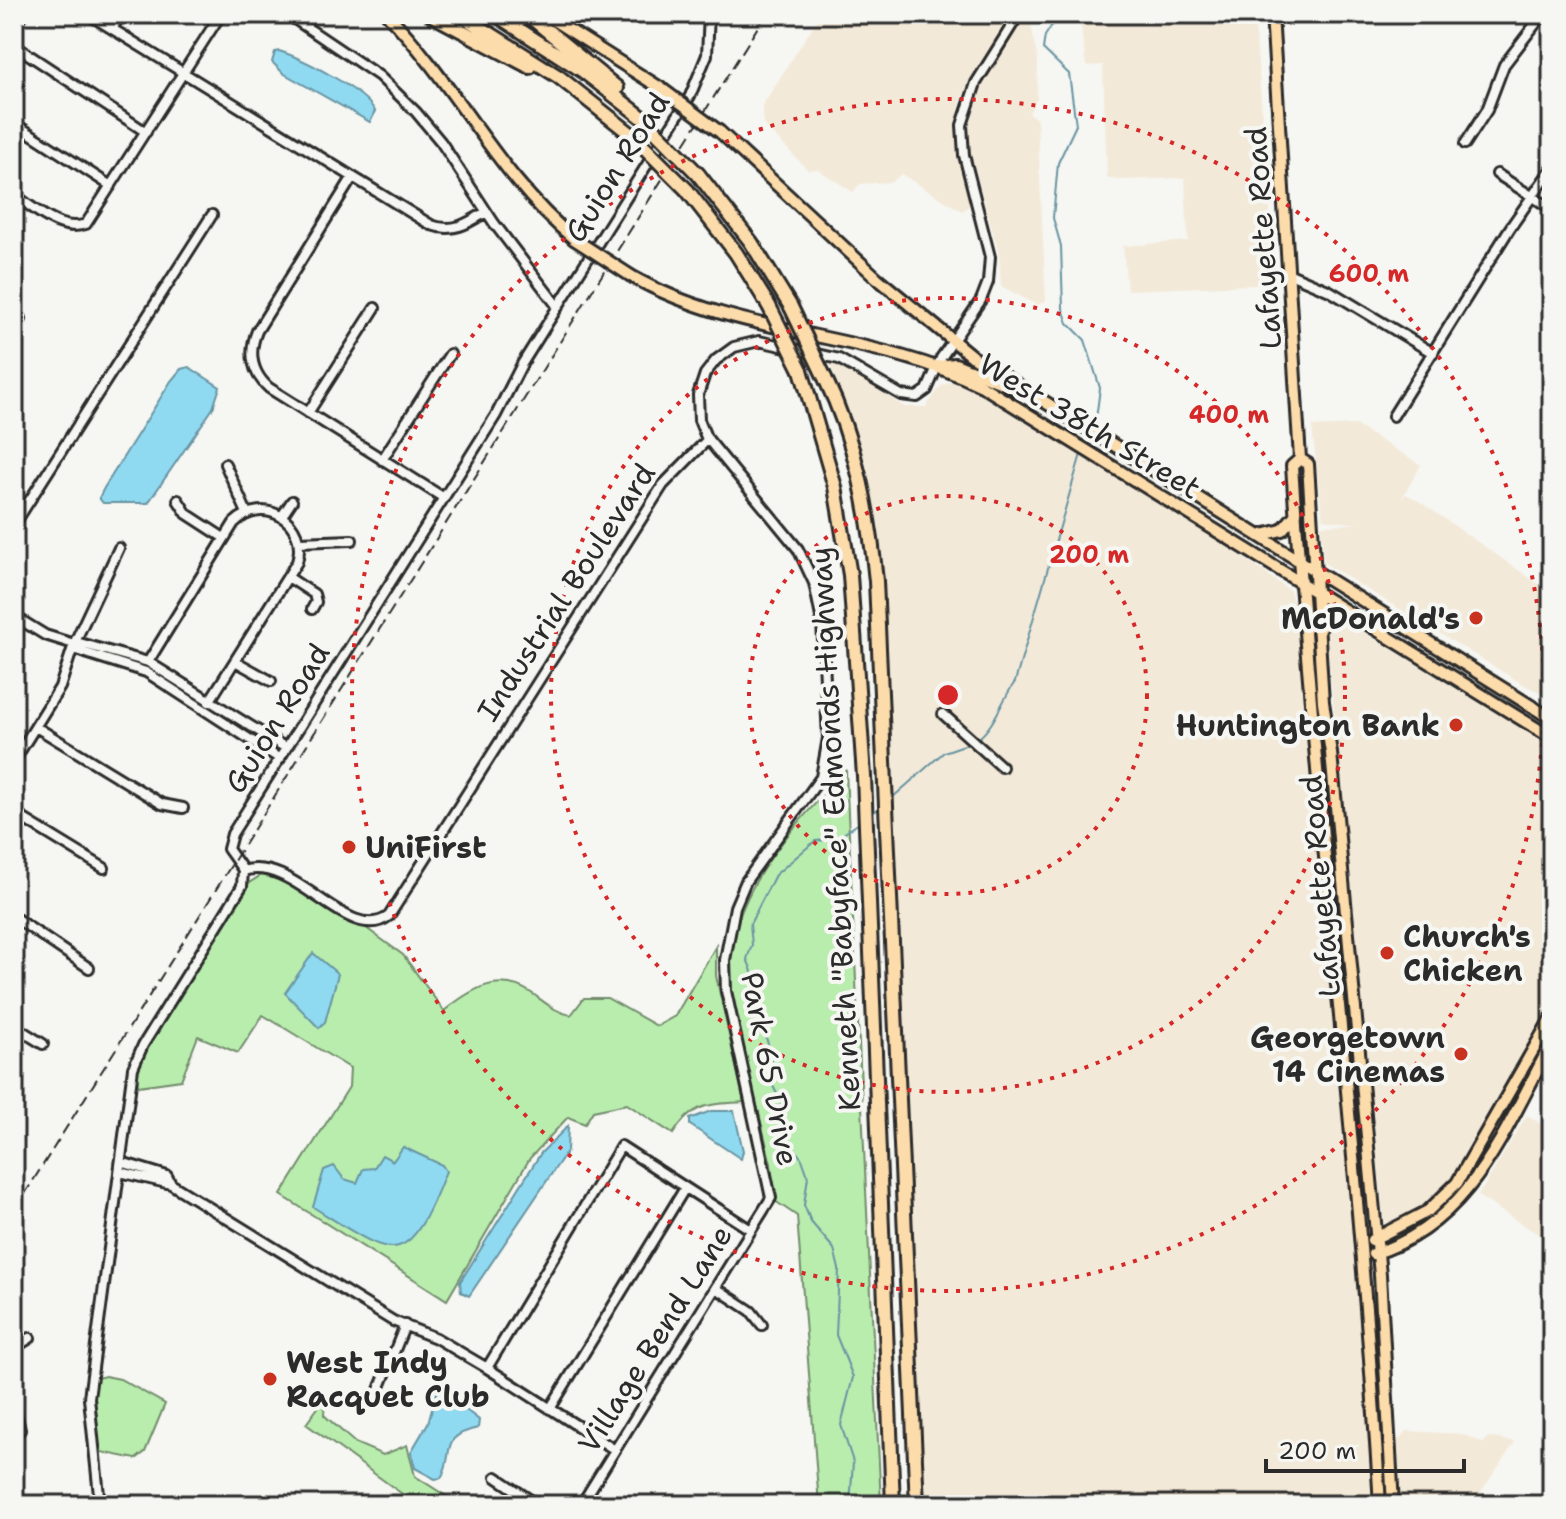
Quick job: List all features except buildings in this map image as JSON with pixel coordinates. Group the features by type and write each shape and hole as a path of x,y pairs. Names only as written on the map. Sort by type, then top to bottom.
{"highway":[{"path":"430,14 587,97"},
{"name":"Kenneth \"Babyface\" Edmonds Highway","path":"459,14 587,97 632,135 687,190 736,253 769,306 801,370 835,487 846,541 864,776 893,1505"},
{"name":"Kenneth \"Babyface\" Edmonds Highway","path":"495,14 583,71 643,118 698,174 751,242 791,307 825,378 851,446 870,530 877,594 885,849 917,1505"},
{"path":"527,14 616,86 643,118"}],"main road":[{"name":"West 38th Street","path":"387,14 417,47 517,184 574,239 631,276 715,313 937,367 996,393 1552,738"},
{"name":"West 38th Street","path":"544,14 662,89 720,132 877,278 952,342 1023,390 1299,558 1552,721"},
{"name":"Lafayette Road","path":"1272,14 1300,459"},
{"path":"937,367 955,364 1004,386 1023,390"},
{"name":"Lafayette Road","path":"1300,459 1292,466 1300,582 1363,1250 1380,1505"},
{"name":"Lafayette Road","path":"1300,459 1308,464 1318,630 1378,1252 1393,1505"},
{"path":"1261,535 1282,530 1296,514"},
{"path":"1318,630 1335,614 1346,611"},
{"path":"1444,671 1458,673 1500,697 1513,694"},
{"path":"1508,710 1519,707 1552,721"},
{"path":"1363,1250 1376,1238 1428,1211 1457,1183 1552,1017"},
{"path":"1363,1250 1378,1252 1434,1223 1472,1187 1552,1043"}],"street":[{"path":"14,27 23,14"},
{"path":"88,14 352,178 444,230 469,223 486,212"},
{"path":"112,29 121,14"},
{"path":"14,195 62,226 74,228 86,224 221,14"},
{"path":"287,14 364,65 402,96 441,142 486,212 558,307"},
{"name":"Guion Road","path":"243,871 230,854 229,840 444,498 558,307 696,86 707,55 709,14"},
{"path":"708,439 698,414 700,386 716,360 743,344 776,343 835,358 909,397 917,397 927,390 937,367 982,297 990,267 964,155 964,115 977,81 1019,14"},
{"path":"1465,144 1487,110 1504,65 1543,14"},
{"path":"14,45 146,132"},
{"path":"14,123 111,186"},
{"path":"1393,416 1552,168"},
{"path":"1497,174 1552,209"},
{"path":"352,178 255,335 251,354 259,378 308,413 444,498"},
{"path":"14,525 212,215"},
{"path":"1290,274 1330,291 1433,353"},
{"path":"14,302 21,319 14,334"},
{"path":"308,413 375,308"},
{"path":"382,460 450,354"},
{"name":"Industrial Boulevard","path":"243,871 258,868 274,870 358,922 376,923 389,916 666,479 708,439"},
{"name":"Park 65 Drive","path":"708,439 798,549 814,583 822,622 828,738 821,777 812,794 767,847 746,881 735,907 725,960 726,991 771,1198"},
{"path":"225,464 247,513"},
{"path":"178,500 187,514 224,538"},
{"path":"282,516 292,501"},
{"path":"148,662 234,523 247,513 267,510 282,516 292,524 299,542 297,562 209,702"},
{"path":"299,542 352,540"},
{"path":"14,761 60,687 74,645 119,548"},
{"path":"288,577 314,594 316,602 312,609"},
{"path":"14,616 45,635 146,672 280,759"},
{"path":"74,645 148,662 286,748"},
{"path":"235,661 271,681"},
{"path":"947,717 1002,767"},
{"path":"36,727 162,804 183,808"},
{"path":"14,813 104,868"},
{"path":"100,1505 89,1398 137,1057 241,888 243,871"},
{"path":"14,917 89,968"},
{"path":"14,1026 43,1044"},
{"path":"487,1368 621,1146 751,1230"},
{"path":"121,1167 171,1184 405,1325 487,1368 615,1450"},
{"path":"550,1409 685,1188"},
{"name":"Village Bend Lane","path":"581,1505 771,1198"},
{"path":"716,1288 751,1311 762,1325"},
{"path":"374,1402 405,1325"},
{"path":"14,1348 30,1338"},
{"path":"14,1404 20,1430"},
{"path":"496,1477 538,1505"}],"shaded area":[{"path":"821,14 1014,14 962,97 958,112 958,148 970,200 968,207 962,211 901,174 892,182 860,184 853,192 817,169 808,170 763,124 762,106"},
{"path":"1118,14 1254,14 1276,284 1127,290 1123,246 1188,241 1185,178 1117,180 1107,177 1103,65 1086,66 1080,19 1118,17"},
{"path":"1023,15 1031,24 1038,61 1037,98 1029,113 1037,120 1046,301 1037,305 1001,286 999,254 967,141 980,84"},
{"path":"830,363 850,370 904,407 926,407 941,386 955,380 984,394 1222,542 1290,591 1296,608 1343,1102 1374,1505 924,1505 882,565 869,475"},
{"path":"1355,425 1421,465 1401,500 1406,494 1420,502 1550,592 1552,698 1526,686 1324,563 1321,525 1357,524 1323,519 1312,427"},
{"path":"1340,618 1552,746 1552,1004 1462,1165 1433,1199 1392,1226 1384,1223 1326,629 1330,622"},
{"path":"1527,1115 1552,1131 1552,1243 1478,1196"},
{"path":"1406,1431 1462,1434 1484,1443 1488,1437 1515,1442 1472,1505 1400,1505 1398,1441"}],"green space":[{"path":"846,771 881,1505 819,1505 797,1216 775,1201 771,1164 728,985 730,952 737,922 749,894 783,842"},
{"path":"271,869 358,922 403,955 444,1011 475,990 497,983 521,987 555,1009 571,1015 584,998 607,998 657,1026 675,1016 716,946 716,976 744,1102 703,1107 688,1116 673,1134 627,1104 593,1111 585,1124 568,1117 530,1158 447,1300 281,1195 349,1087 350,1068 263,1015 238,1053 198,1036 181,1080 138,1086 137,1057 241,888"},
{"path":"97,1378 120,1379 165,1404 145,1452 136,1459 101,1452 94,1397"},
{"path":"325,1398 324,1415 355,1443 383,1455 407,1445 415,1476 460,1505 408,1505 405,1496 306,1424"}],"water":[{"path":"275,52 317,68 359,94 375,111 370,122 283,73 272,62"},
{"path":"189,367 220,387 213,408 148,503 103,503 99,498 104,488 171,381 181,369"},
{"path":"313,953 338,974 325,1022 319,1028 285,993"},
{"path":"711,1111 734,1111 743,1151 741,1159 690,1125 690,1119"},
{"path":"568,1126 567,1151 469,1296 461,1292 460,1282 541,1153"},
{"path":"403,1147 442,1165 446,1171 420,1227 408,1241 395,1247 381,1245 313,1207 324,1170 334,1166 344,1179 357,1183 363,1169 374,1168 382,1155 393,1161"},
{"path":"438,1388 479,1420 478,1428 452,1441 441,1478 435,1479 415,1468 411,1452 428,1423"}],"waterway":[{"path":"1059,14 1045,36 1043,49 1069,74 1076,125 1058,163 1053,218 1061,246 1063,309 1068,323 1085,340 1100,388 1095,427"},
{"path":"976,740 993,721 1015,682 1081,454"},
{"path":"892,798 944,752 970,743"},
{"path":"870,815 881,807"},
{"path":"850,1505 853,1462 841,1425 853,1377 836,1335 839,1269 834,1249 811,1222 804,1205 808,1176 802,1159 790,1143 783,1106 769,1078 770,1049 747,959 752,945 750,924 775,875 815,841 836,839 862,821"}],"railway":[{"path":"14,1211 766,14"}],"place":[{"name":"McDonald's","path":"1476,618"},
{"name":"Huntington Bank","path":"1456,725"},
{"name":"UniFirst","path":"349,847"},
{"name":"Church's Chicken","path":"1387,953"},
{"name":"Georgetown 14 Cinemas","path":"1461,1054"},
{"name":"West Indy Racquet Club","path":"270,1379"}]}
